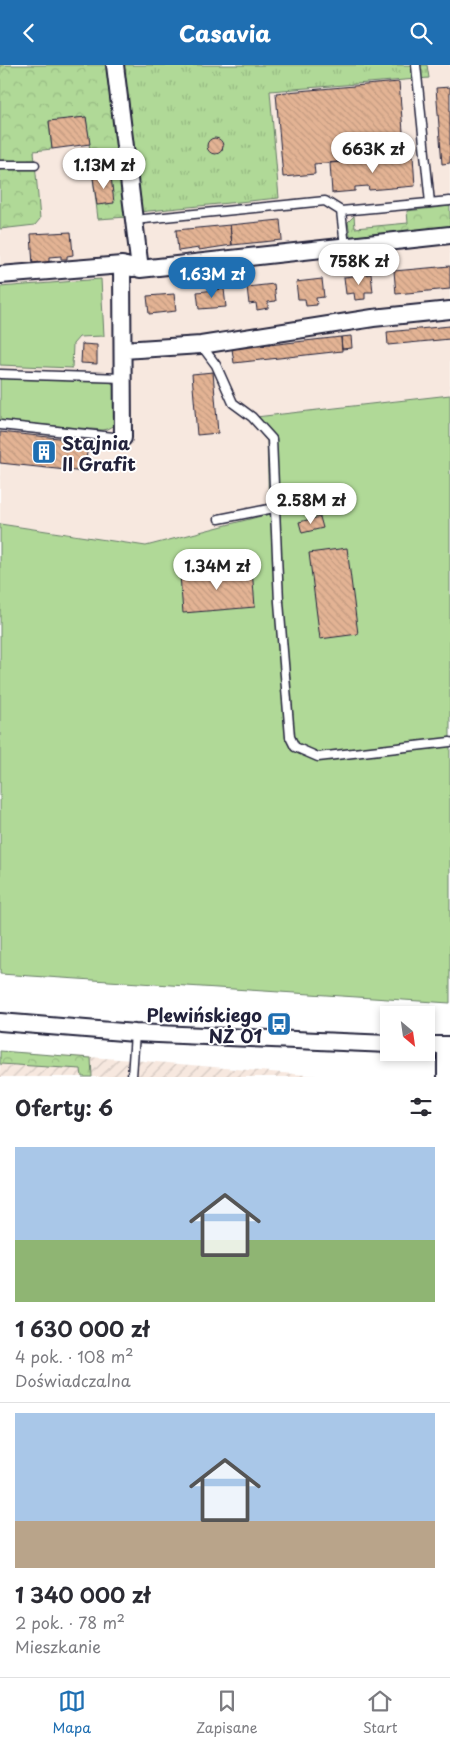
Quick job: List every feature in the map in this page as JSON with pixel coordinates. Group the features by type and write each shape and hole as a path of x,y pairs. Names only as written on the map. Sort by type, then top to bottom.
{"street":[{"path":"115,65 140,269"},
{"path":"0,275 122,265 140,269 450,235"},
{"path":"122,265 123,439"},
{"path":"123,351 201,345 373,318 450,310"},
{"path":"0,1022 135,1033 380,1044"},
{"path":"435,1045 448,1045 446,1077"}],"lane":[{"path":"416,65 430,203"},
{"path":"0,165 35,165"},
{"path":"134,220 325,201 341,211 450,201"},
{"path":"341,211 345,246"},
{"path":"201,345 216,365 233,403 252,417 272,439 279,602 290,737 295,747 318,757 450,741"},
{"path":"0,374 123,377"},
{"path":"0,425 123,439"},
{"path":"219,519 274,508"},
{"path":"132,1077 135,1033"}],"shaded area":[{"path":"0,65 450,65 450,395 248,418 267,441 270,514 146,546 0,524"},
{"path":"0,1051 133,1060 328,1077 0,1077"}],"green space":[{"path":"0,65 108,65 127,217 98,219 86,117 49,122 52,149 34,151 40,219 35,225 0,229"},
{"path":"122,65 427,65 429,78 270,91 279,198 139,212"},
{"path":"450,206 450,230 351,241 348,222 354,216 355,228 408,223 407,211"},
{"path":"101,279 104,336 79,337 73,344 72,368 0,365 0,287"},
{"path":"0,377 109,381 115,386 115,425 103,430 0,421"},
{"path":"450,395 450,1003 0,974 0,524 146,546 269,514 267,441 247,418"},
{"path":"0,1051 91,1058 92,1077 82,1077 81,1069 0,1064"}],"building":[{"path":"399,82 405,156 314,164 315,174 283,177 276,93"},
{"path":"450,87 450,163 442,164 436,88"},
{"path":"86,117 90,144 52,149 49,121"},
{"path":"215,138 223,146 215,154 207,146"},
{"path":"413,156 415,186 369,190 368,186 355,187 355,191 332,193 330,163"},
{"path":"111,176 114,203 97,205 93,178"},
{"path":"280,220 282,240 232,245 230,225"},
{"path":"230,225 232,245 178,251 176,230"},
{"path":"71,232 73,255 67,256 67,259 61,259 61,256 49,257 49,265 33,266 31,234"},
{"path":"450,266 450,289 396,294 394,271"},
{"path":"371,274 373,292 365,292 365,299 355,300 354,293 346,294 344,277"},
{"path":"322,279 324,297 316,298 317,305 306,306 305,299 298,299 296,282"},
{"path":"274,284 276,301 268,302 268,308 257,310 256,303 249,304 247,287"},
{"path":"224,289 226,307 199,309 197,292"},
{"path":"174,294 176,311 149,314 147,296"},
{"path":"450,326 450,339 388,345 387,332"},
{"path":"351,336 352,348 342,349 341,337"},
{"path":"341,337 342,351 234,363 232,349"},
{"path":"82,344 97,345 97,364 81,363"},
{"path":"213,372 218,433 197,435 192,374"},
{"name":"Stajnia II Grafit","path":"0,432 88,441 85,472 0,463"},
{"path":"320,517 323,528 302,533 299,522"},
{"path":"347,548 358,634 320,639 309,553"},
{"path":"252,569 255,607 183,613 180,575"}],"place":[{"name":"Stajnia II Grafit","path":"44,452"},
{"name":"Plewińskiego NŻ 01","path":"279,1024"}]}
